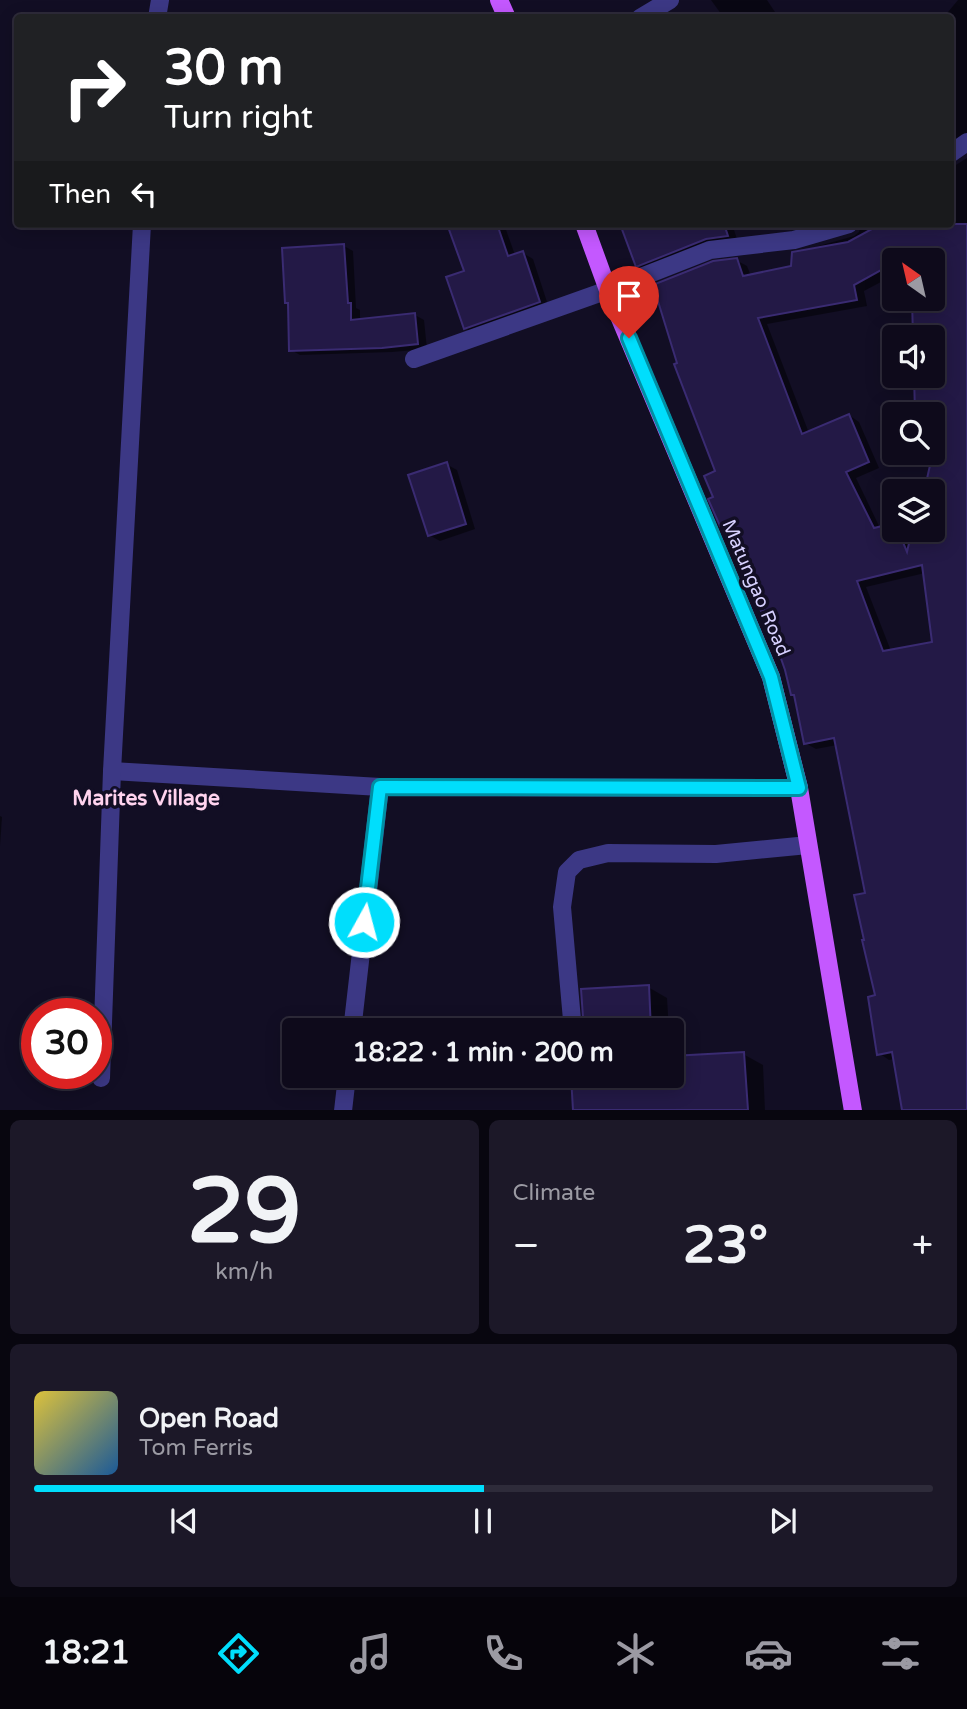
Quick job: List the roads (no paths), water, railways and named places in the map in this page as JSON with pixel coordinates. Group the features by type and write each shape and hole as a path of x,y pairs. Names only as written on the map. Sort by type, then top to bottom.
{"main road":[{"name":"Matungao Road","path":"585,228 608,290 771,677 799,788 853,1110"}],"street":[{"path":"647,14 670,0"},
{"path":"104,998 113,771 142,228"},
{"path":"415,359 608,290 710,250 794,240 835,228"},
{"path":"113,771 380,787 799,788"},
{"path":"353,1018 380,787"},
{"path":"572,1018 562,907 567,872 579,860 608,853 716,854 808,845"},
{"path":"343,1110 346,1088"}],"district":[{"name":"Marites Village","path":"146,798"}]}
